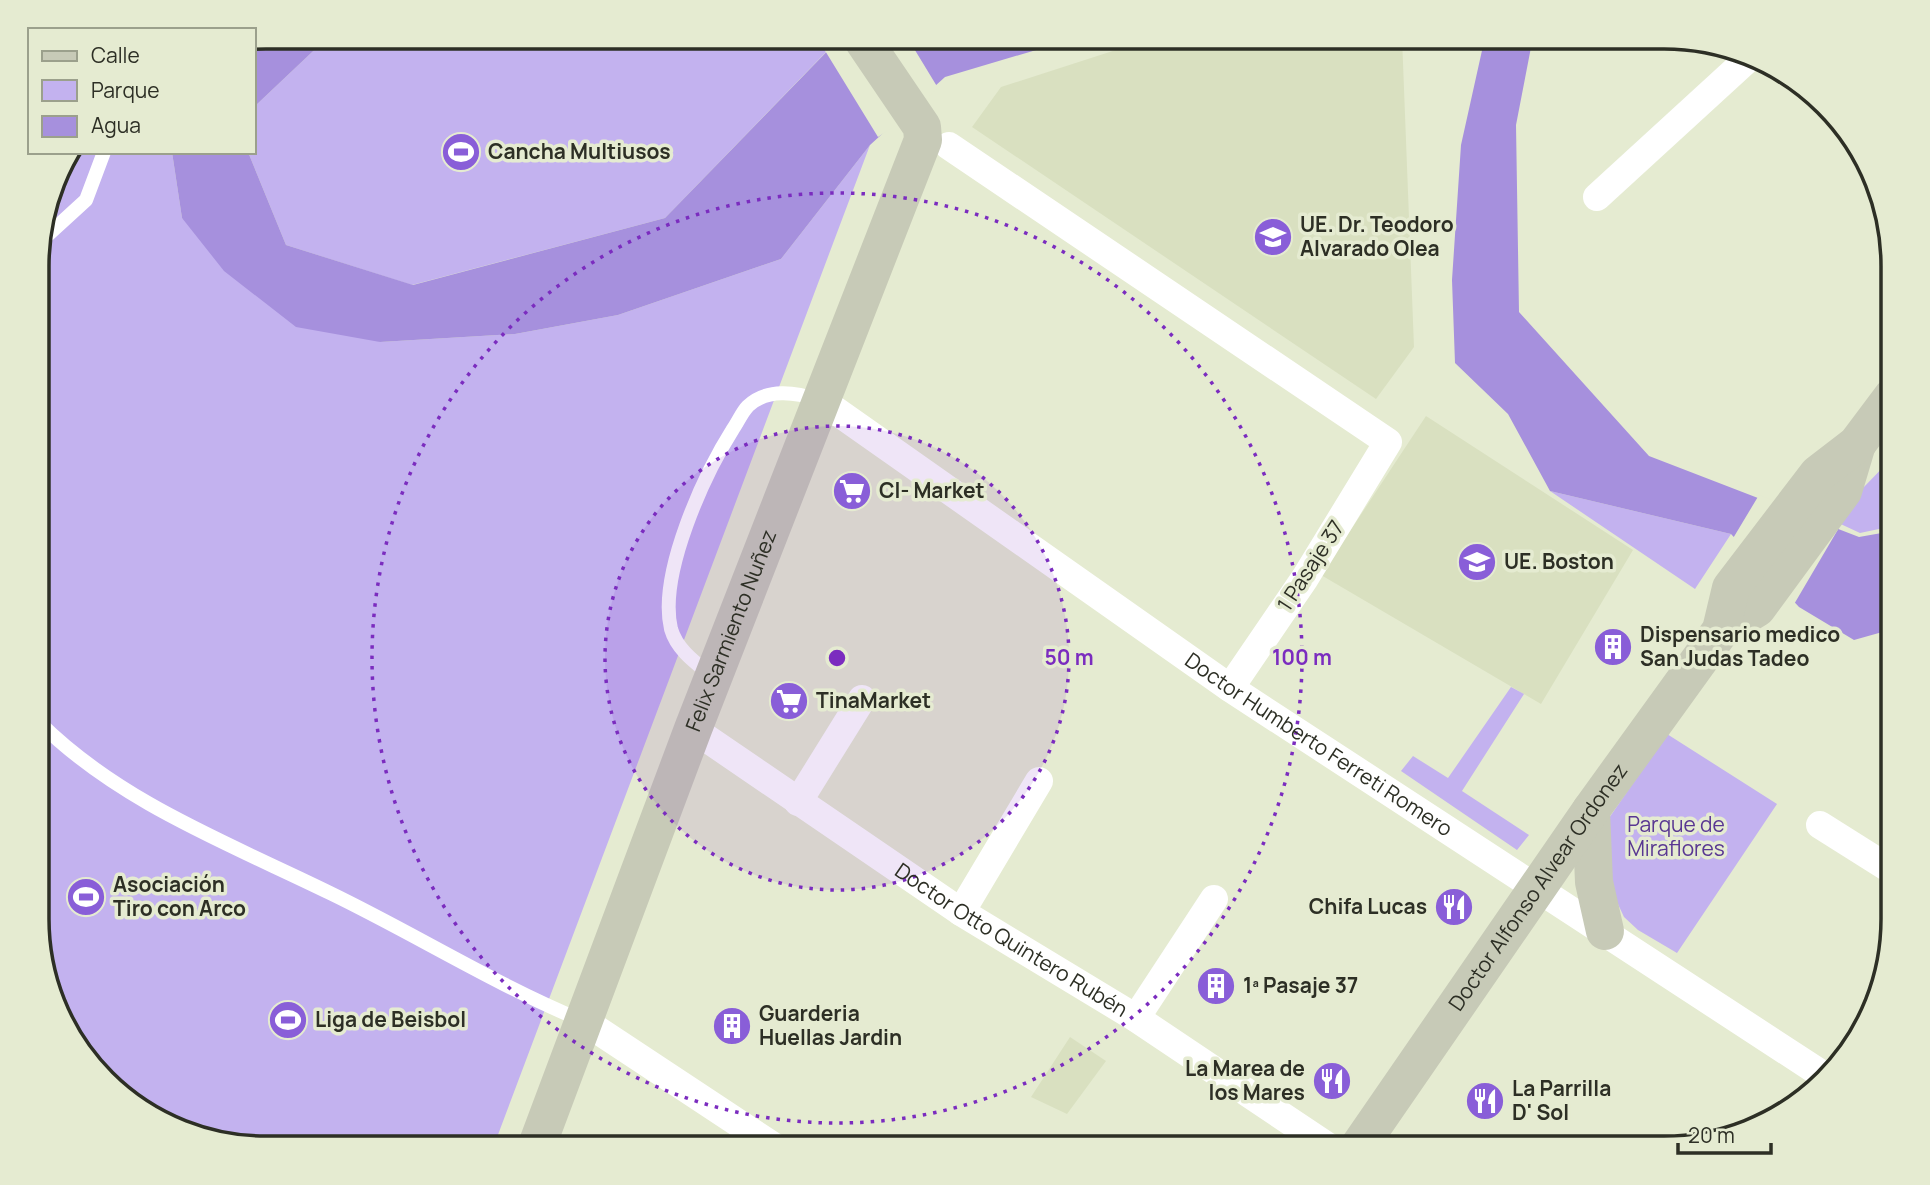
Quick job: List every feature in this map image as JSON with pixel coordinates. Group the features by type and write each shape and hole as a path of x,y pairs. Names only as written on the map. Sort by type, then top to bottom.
{"street":[{"name":"Felix Sarmiento Nuñez","path":"540,1136 692,729 923,140 922,127 869,49"},
{"path":"1597,197 1741,64"},
{"name":"1 Pasaje 37","path":"949,146 1388,442 1305,578 1230,688"},
{"name":"Doctor Humberto Ferreti Romero","path":"822,401 1230,688 1818,1071"},
{"name":"Doctor Alfonso Alvear Ordonez","path":"1366,1136 1591,810 1881,412"},
{"path":"798,803 862,699"},
{"name":"Doctor Otto Quintero Rubén","path":"692,729 961,912 1136,1018 1312,1136"},
{"path":"961,912 1039,781"},
{"path":"1591,810 1594,882 1605,931"},
{"path":"1820,825 1881,863"},
{"path":"1136,1018 1214,899"},
{"path":"583,1021 758,1136"}],"lane":[{"path":"52,231 86,200 103,154"},
{"path":"713,677 688,657 671,628 668,600 686,524 719,451 748,406 764,397 784,392 822,401"},
{"path":"49,732 66,749 190,828 332,893 521,995 583,1021"}],"shaded area":[{"name":"UE. Dr. Teodoro Alvarado Olea","path":"1119,49 1402,49 1414,347 1376,399 972,127 1001,87"},
{"name":"UE. Boston","path":"1426,416 1633,550 1541,704 1321,575"},
{"path":"1070,1037 1106,1061 1067,1114 1031,1097"}],"green space":[{"path":"315,49 824,49 826,52 665,218 412,285 286,245 249,154 256,154 256,105"},
{"path":"870,145 498,1136 238,1134 210,1129 170,1114 123,1082 94,1051 66,1002 56,975 49,919 49,266 53,224 66,183 81,154 172,154 182,218 380,342 515,334 618,315 781,259"},
{"path":"1881,469 1881,529 1860,533 1832,520"},
{"path":"1550,491 1731,534 1695,589"},
{"path":"1511,687 1524,694 1462,791 1529,835 1517,850 1401,771 1413,756 1448,778"},
{"name":"Parque de Miraflores","path":"1667,734 1777,804 1677,953 1638,930 1624,917 1609,885 1609,818"}],"water":[{"path":"256,49 315,49 256,105"},
{"path":"829,49 1040,49 945,77 870,145 781,259 618,315 515,334 380,342 296,327 224,271 182,218 172,154 249,154 286,245 413,285 665,218"},
{"path":"1482,49 1531,49 1516,125 1519,312 1649,456 1859,537 1881,533 1881,632 1854,640 1799,607 1731,534 1550,491 1508,414 1455,363 1452,280 1461,145"}],"pier":[{"path":"824,49 914,49 938,88 898,124 878,137"},
{"path":"1759,495 1840,526 1793,606 1732,540"}],"place":[{"name":"Cancha Multiusos","path":"461,152"},
{"name":"UE. Dr. Teodoro Alvarado Olea","path":"1273,237"},
{"name":"CI- Market","path":"852,491"},
{"name":"UE. Boston","path":"1477,562"},
{"name":"Dispensario medico San Judas Tadeo","path":"1613,647"},
{"name":"TinaMarket","path":"789,701"},
{"name":"Asociación Tiro con Arco","path":"86,897"},
{"name":"Chifa Lucas","path":"1454,907"},
{"name":"1ª Pasaje 37","path":"1216,986"},
{"name":"Liga de Beisbol","path":"288,1020"},
{"name":"Guarderia Huellas Jardin","path":"732,1026"},
{"name":"La Marea de los Mares","path":"1332,1081"},
{"name":"La Parrilla D' Sol","path":"1485,1101"}]}
